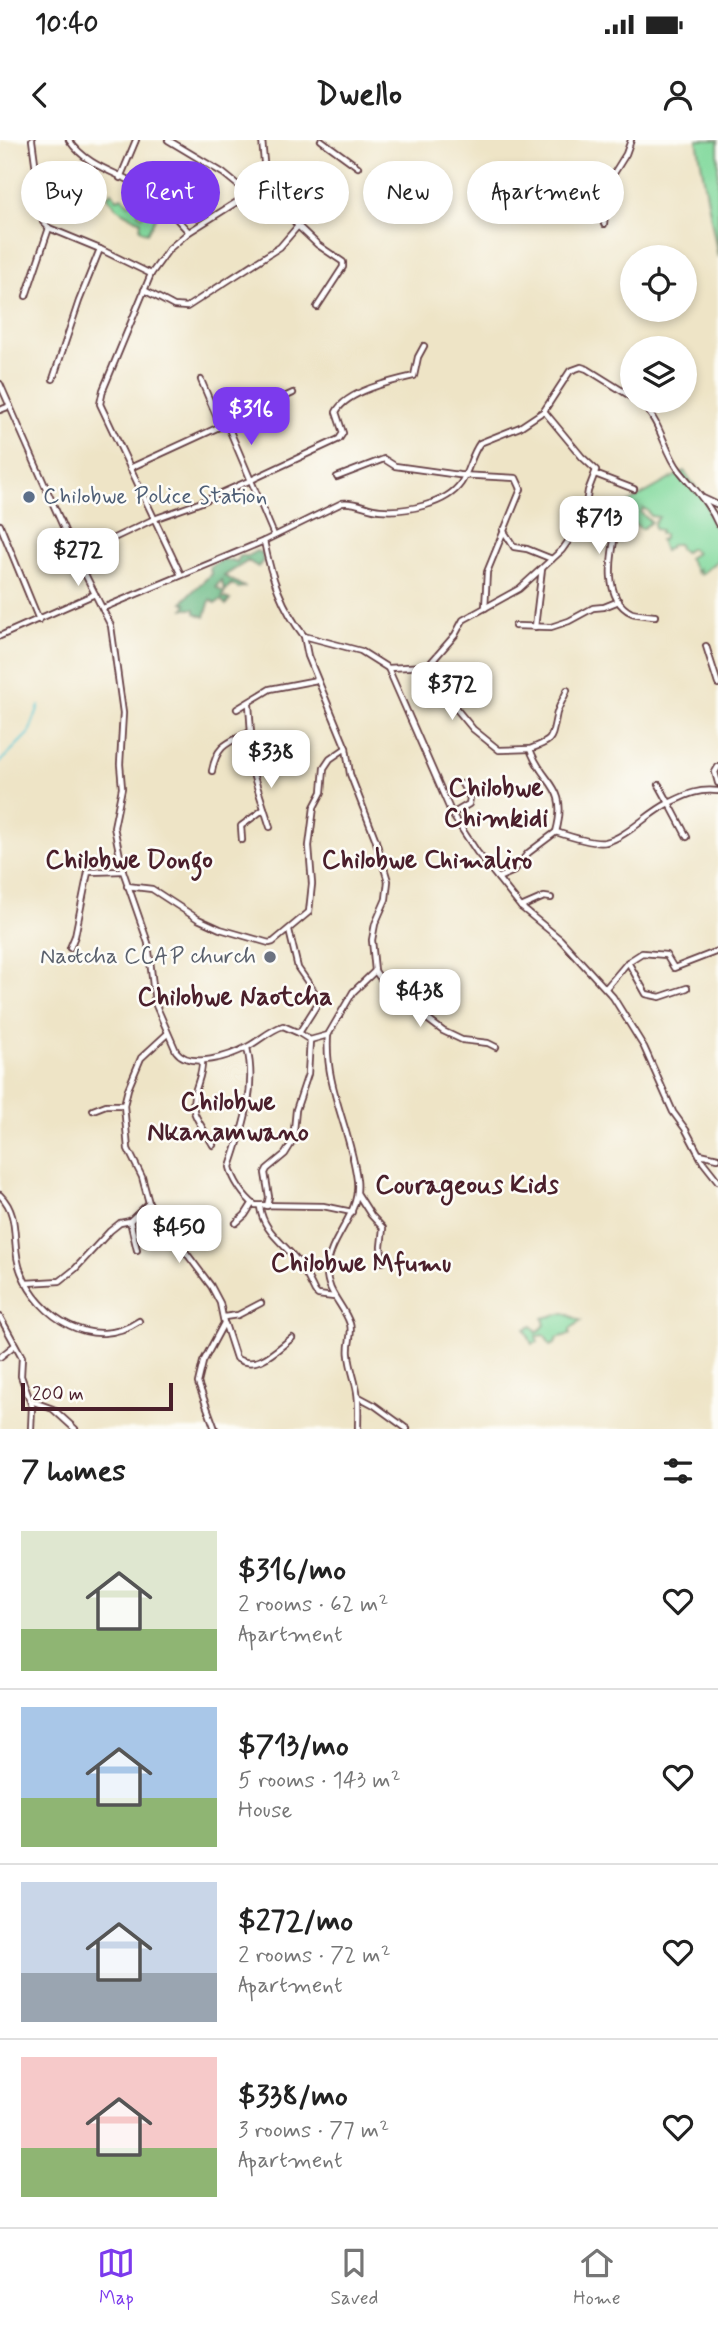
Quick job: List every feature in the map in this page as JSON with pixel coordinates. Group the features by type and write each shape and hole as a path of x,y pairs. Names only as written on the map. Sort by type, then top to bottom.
{"street":[{"path":"32,140 41,218 49,228 151,274"},
{"path":"69,140 93,163 149,192 189,232"},
{"path":"120,178 136,140"},
{"path":"168,140 211,165 234,183"},
{"path":"262,140 263,161"},
{"path":"321,140 358,167"},
{"path":"622,161 631,140"},
{"path":"181,575 100,404 103,390 151,274 169,249 189,232 234,205"},
{"path":"144,290 174,306 187,307 280,247 298,226 318,245 343,262 343,267 317,307"},
{"path":"26,296 49,228"},
{"path":"53,379 79,300 100,249"},
{"path":"76,556 342,437 337,409 346,401 373,387 414,376 418,357 424,346"},
{"path":"103,608 264,541 345,502 388,510 405,509 450,495 466,473 480,443 520,427 544,411 570,371 581,367 620,390"},
{"path":"201,380 251,480 274,535"},
{"path":"0,384 76,556 111,626 123,702 120,764 122,788 114,824 127,886 148,943 155,1003 167,1034 181,1058 202,1062 247,1048 279,1027 287,1027 310,1041"},
{"path":"130,468 293,393"},
{"path":"0,410 9,406"},
{"path":"388,668 428,666 455,635 461,622 519,589 562,550 579,526 595,468 582,457 544,411"},
{"path":"650,413 680,471 690,481 718,524"},
{"path":"337,477 384,459 395,466 459,475 466,473 512,477 518,480 521,489 519,495 487,572 485,608"},
{"path":"595,474 634,489"},
{"path":"702,498 718,505"},
{"path":"586,504 600,511 616,530 611,579 619,601 632,613 655,616"},
{"path":"0,525 38,620"},
{"path":"503,529 514,547 552,559"},
{"path":"264,541 274,583 290,619 304,636 317,680 346,748 354,785 375,838 388,881 386,899 372,940 375,971 394,997 411,1006 443,1031 462,1040 488,1043 496,1047"},
{"path":"535,627 542,568"},
{"path":"0,636 95,594"},
{"path":"515,626 551,627 593,608 619,601"},
{"path":"304,636 361,651 388,668 452,814 477,852 521,907 560,939 606,988 629,1020 673,1112 718,1181"},
{"path":"706,646 718,684"},
{"path":"428,666 429,676 483,738 499,750 530,749 546,743 554,732 556,715 567,690"},
{"path":"237,709 270,689 317,680"},
{"path":"249,704 254,777 270,827"},
{"path":"212,771 222,746 250,732"},
{"path":"127,886 152,889 169,902 209,924 269,943 309,912 312,884 309,846 314,807 322,792 324,768 330,759 346,748"},
{"path":"498,878 514,871 528,853 556,832 559,798 530,749"},
{"path":"718,767 715,772 718,783"},
{"path":"452,814 469,804 470,798 462,784"},
{"path":"659,785 687,837"},
{"path":"556,832 596,842 607,842 653,810 695,791 718,791"},
{"path":"242,840 241,826 264,809"},
{"path":"70,948 75,936 87,874 91,870 123,871"},
{"path":"521,907 544,897 551,898"},
{"path":"289,930 298,968 320,1000 299,1033"},
{"path":"606,988 628,962 642,953 666,955 674,968 718,951"},
{"path":"628,962 646,993 660,997 687,988"},
{"path":"358,1429 358,1396 349,1355 350,1325 334,1297 327,1277 329,1258 352,1212 357,1193 350,1142 339,1114 328,1066 328,1035 353,992 375,971"},
{"path":"167,1034 138,1062 124,1105 128,1151 142,1177 149,1203 211,1286 220,1303 236,1358 246,1363 258,1362 292,1338"},
{"path":"310,1041 328,1035"},
{"path":"267,1206 269,1194 265,1173 285,1154 293,1141 296,1110 307,1080 310,1041"},
{"path":"247,1048 252,1074 250,1090 230,1169 252,1204 323,1206 352,1212"},
{"path":"202,1062 203,1072 195,1093 194,1111 213,1145"},
{"path":"93,1110 106,1105 124,1105"},
{"path":"699,1154 718,1158"},
{"path":"357,1193 383,1228 383,1262"},
{"path":"0,1195 13,1216 17,1259 26,1283 35,1298 61,1323 95,1332 114,1332 139,1321"},
{"path":"26,1283 60,1280 75,1269 110,1231 120,1223 130,1221 149,1203"},
{"path":"236,1223 252,1204"},
{"path":"260,1206 261,1215 272,1233 295,1258 318,1295 334,1297"},
{"path":"130,1221 137,1250"},
{"path":"215,1429 198,1382 204,1358 224,1320 261,1303"},
{"path":"0,1317 22,1357 21,1376 31,1401 31,1429"},
{"path":"0,1357 15,1345"},
{"path":"358,1396 407,1429"},
{"path":"31,1401 53,1409 75,1429"}],"green space":[{"path":"697,140 718,140 718,258"},
{"path":"112,192 117,199 121,197 121,211 112,202 107,196"},
{"path":"141,224 152,224 147,233 140,229"},
{"path":"684,471 705,500 713,526 718,531 718,560 700,575 699,569 697,573 688,558 696,553 691,548 685,552 679,549 678,544 673,544 664,551 660,540 664,539 664,534 655,529 654,524 659,517 651,516 643,508 641,513 651,522 642,529 626,518 619,517 622,511 619,508"},
{"path":"256,551 262,553 263,561 258,567 248,561 224,576 244,587 238,588 231,584 225,591 221,580 216,587 224,593 222,597 230,600 226,605 221,600 216,603 210,600 205,617 195,613 195,609 184,609 187,604 183,602 211,574 210,567 224,559 237,562 240,556 248,556"},
{"path":"564,1313 581,1321 570,1329 570,1334 557,1338 555,1343 550,1345 545,1335 536,1336 538,1342 532,1344 525,1329 532,1326 537,1333 545,1325 543,1318"}],"waterway":[{"path":"0,762 29,733 39,706"}],"place":[{"name":"Chilobwe Police Station","path":"29,497"},
{"name":"Naotcha CCAP church","path":"270,957"}],"district":[{"name":"Chilobwe Chimkidi","path":"496,804"},
{"name":"Chilobwe Dongo","path":"129,861"},
{"name":"Chilobwe Chimaliro","path":"427,861"},
{"name":"Chilobwe Naotcha","path":"235,998"},
{"name":"Chilobwe Nkanamwano","path":"228,1118"},
{"name":"Courageous Kids","path":"467,1186"},
{"name":"Chilobwe Mfumu","path":"361,1264"}]}
